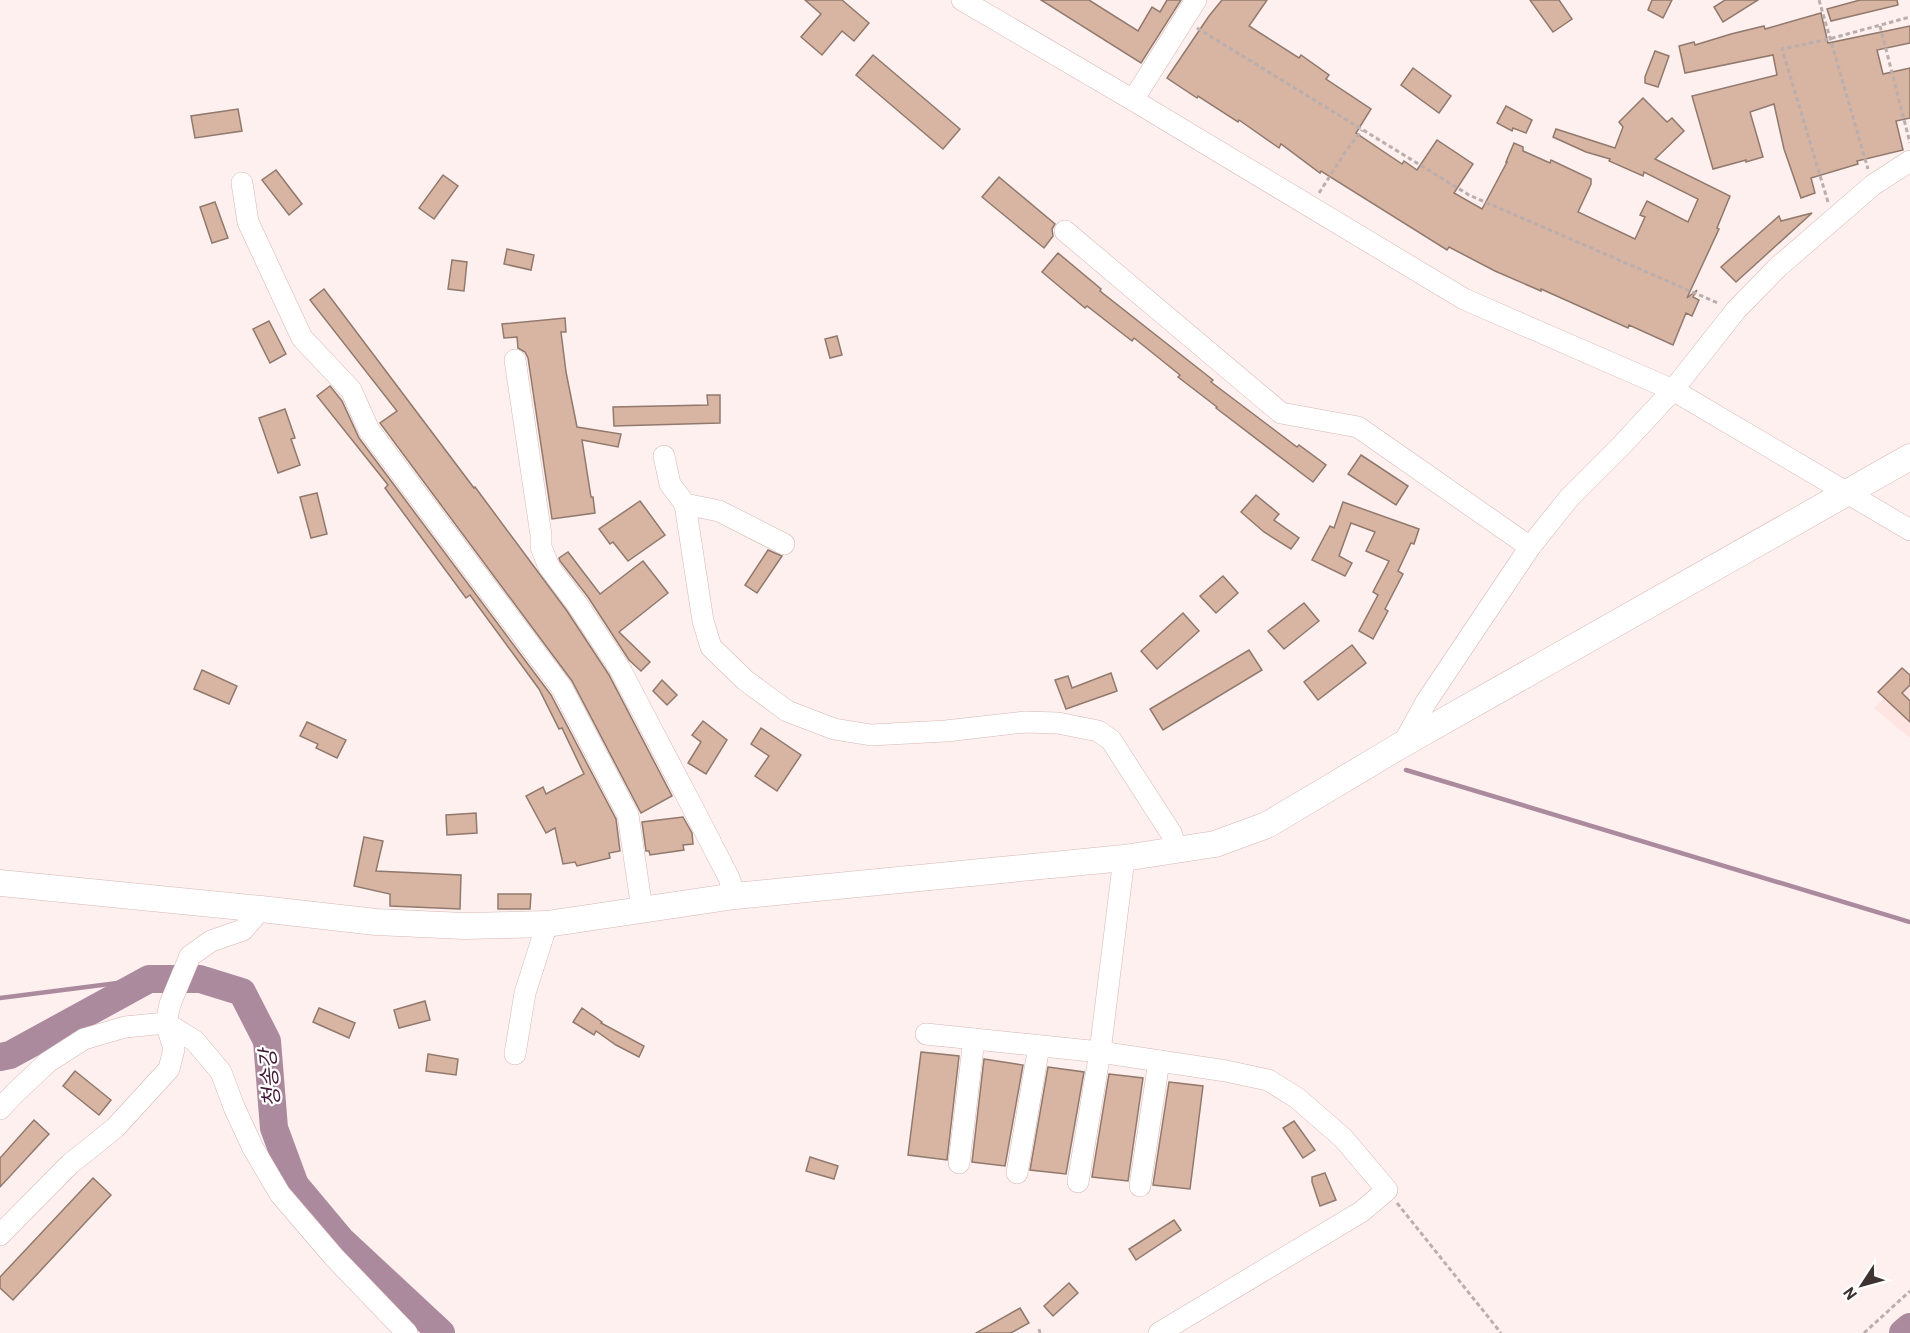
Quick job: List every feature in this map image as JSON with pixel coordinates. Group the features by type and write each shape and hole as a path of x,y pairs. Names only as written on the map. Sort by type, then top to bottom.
{"main road":[{"path":"0,883 376,922 464,926 547,924 735,896 1124,858 1215,844 1267,825 1403,744 1910,457"}],"street":[{"path":"962,0 1464,299 1672,390 1910,530"},
{"path":"1132,100 1196,0"},
{"path":"1403,744 1426,702 1530,547 1569,498 1622,446 1672,390 1736,310 1778,267 1872,185 1910,161"},
{"path":"242,183 248,222 302,338 351,390 369,430 562,688 628,815 642,909"},
{"path":"1065,231 1281,413 1358,427 1530,547"},
{"path":"515,360 541,547 549,567 577,604 620,669 729,878 735,896"},
{"path":"664,456 670,484 685,504 703,621 711,647 745,680 787,711 834,729 871,735 946,731 1025,722 1058,723 1098,731 1111,740 1171,832 1177,850"},
{"path":"685,504 719,511 784,544"},
{"path":"1078,1182 1100,1052 1124,858"},
{"path":"0,1235 70,1164 115,1128 169,1069 174,1049 166,1023 170,1004 190,956 211,941 243,930 261,909"},
{"path":"515,1054 525,993 547,924"},
{"path":"0,1109 48,1062 84,1039 125,1027 166,1023 195,1041 221,1072 253,1148 280,1194 334,1257 407,1333"},
{"path":"926,1034 1100,1052 1226,1071 1268,1080 1297,1098 1343,1138 1387,1190 1361,1212 1160,1333"},
{"path":"959,1164 974,1039"},
{"path":"1017,1173 1040,1046"},
{"path":"1140,1186 1159,1061"}],"path":[{"path":"1819,0 1872,185"},
{"path":"1832,218 1782,49 1910,17"},
{"path":"1183,20 1469,195 1736,310"},
{"path":"1880,26 1910,142"},
{"path":"1310,207 1362,130"},
{"path":"1387,1190 1502,1333"},
{"path":"1864,1333 1910,1291"}],"shaded area":[{"path":"1910,674 1910,738 1874,708"}],"building":[{"path":"805,0 842,0 869,23 854,41 842,31 822,55 801,37 821,14"},
{"path":"1041,0 1089,0 1138,31 1152,7 1160,12 1167,0 1181,0 1141,63"},
{"path":"1222,0 1267,0 1249,26 1299,58 1301,55 1329,75 1326,79 1371,109 1356,133 1402,164 1404,161 1417,170 1437,140 1473,164 1454,193 1482,209 1507,162 1514,143 1523,147 1523,151 1550,163 1551,160 1591,179 1591,184 1578,212 1635,239 1645,217 1640,215 1647,201 1688,222 1698,199 1644,172 1643,176 1609,161 1610,159 1586,152 1553,137 1556,129 1615,148 1623,127 1619,122 1643,98 1667,122 1672,118 1684,131 1655,159 1730,196 1717,228 1719,229 1687,298 1697,290 1693,297 1699,300 1692,316 1686,313 1673,345 1495,271 1449,247 1447,250 1321,171 1320,173 1281,144 1279,148 1239,120 1238,122 1167,78"},
{"path":"1530,0 1559,0 1572,19 1553,32"},
{"path":"1652,0 1672,0 1663,18 1648,10"},
{"path":"1725,0 1758,0 1723,22 1714,7"},
{"path":"1860,0 1897,0 1898,5 1831,21 1827,9"},
{"path":"1821,13 1828,43 1910,26 1910,43 1877,50 1883,74 1910,68 1910,118 1896,121 1903,150 1857,161 1858,164 1811,178 1815,193 1801,198 1784,149 1774,104 1750,112 1763,157 1713,169 1692,96 1777,75 1773,55 1685,73 1679,46 1694,42 1695,45 1764,26 1765,29"},
{"path":"1655,51 1669,56 1658,87 1645,83"},
{"path":"873,55 960,129 943,149 856,75"},
{"path":"1413,68 1451,96 1439,113 1401,85"},
{"path":"1506,106 1532,120 1526,133 1513,128 1512,131 1497,123"},
{"path":"238,109 242,131 195,138 191,116"},
{"path":"276,170 302,204 289,215 262,180"},
{"path":"443,175 458,186 434,219 419,208"},
{"path":"999,177 1055,224 1052,229 1053,236 1044,248 982,197"},
{"path":"215,202 228,238 212,243 200,207"},
{"path":"1812,213 1736,282 1721,267 1779,216 1781,221"},
{"path":"507,249 534,255 531,270 504,264"},
{"path":"1058,253 1101,289 1100,291 1213,380 1211,382 1297,447 1299,445 1326,465 1313,482 1216,408 1134,338 1132,341 1087,306 1085,308 1042,272"},
{"path":"452,260 467,262 464,291 448,289"},
{"path":"324,289 567,611 609,675 672,796 641,813 572,681 380,423 397,411 310,300"},
{"path":"565,318 566,332 561,332 577,427 621,434 618,447 582,440 595,513 552,519 528,358 525,352 518,348 517,337 504,338 502,324"},
{"path":"269,321 286,354 270,363 253,329"},
{"path":"837,336 842,355 830,358 825,339"},
{"path":"330,386 342,401 359,438 551,695 616,819 620,851 609,853 610,858 577,866 575,862 563,864 555,828 546,833 526,796 543,787 546,794 584,774 562,728 559,729 539,689 470,595 466,598 385,488 388,485 317,396"},
{"path":"707,395 720,395 720,423 614,426 613,407 708,405"},
{"path":"285,409 295,438 291,439 300,465 278,473 259,418"},
{"path":"1361,455 1408,486 1396,505 1348,474"},
{"path":"317,493 327,534 311,538 300,497"},
{"path":"1256,495 1279,514 1274,520 1299,538 1291,549 1264,532 1241,512"},
{"path":"640,501 665,535 628,561 613,542 610,544 599,529"},
{"path":"1343,502 1419,529 1414,544 1411,543 1398,571 1403,574 1385,609 1388,611 1373,639 1359,631 1378,595 1373,592 1389,561 1366,551 1375,532 1351,523 1339,556 1352,563 1345,576 1312,560 1330,526 1334,528"},
{"path":"768,550 782,556 757,593 745,585"},
{"path":"568,552 600,594 643,561 668,593 619,632 650,662 641,671 629,660 588,597 560,561 559,558"},
{"path":"1223,576 1238,593 1216,613 1200,596"},
{"path":"1304,603 1319,621 1284,649 1268,631"},
{"path":"1183,613 1199,631 1157,669 1141,651"},
{"path":"1352,645 1366,663 1318,700 1304,682"},
{"path":"1249,650 1262,670 1163,730 1150,709"},
{"path":"1902,668 1910,675 1910,685 1902,693 1910,701 1910,722 1878,692"},
{"path":"202,670 237,686 229,704 194,689"},
{"path":"1111,673 1117,691 1066,709 1055,680 1068,676 1072,688"},
{"path":"662,680 677,695 667,705 653,691"},
{"path":"703,721 727,740 706,774 688,763 701,742 692,735"},
{"path":"307,722 346,740 337,758 316,748 318,744 300,736"},
{"path":"761,728 801,755 777,791 755,776 769,756 751,744"},
{"path":"476,813 477,833 447,835 446,815"},
{"path":"683,817 692,833 693,844 683,845 684,850 650,855 649,851 646,851 642,822"},
{"path":"364,837 383,841 376,871 461,875 460,909 390,906 390,894 354,886"},
{"path":"498,894 531,894 530,909 498,909"},
{"path":"425,1001 430,1020 399,1028 394,1010"},
{"path":"319,1008 355,1023 349,1038 313,1022"},
{"path":"582,1008 601,1023 644,1046 639,1057 596,1031 594,1035 573,1022"},
{"path":"921,1052 959,1056 947,1160 908,1155"},
{"path":"428,1054 458,1059 456,1075 426,1071"},
{"path":"984,1059 1023,1065 1005,1166 972,1162"},
{"path":"1048,1067 1084,1072 1066,1174 1030,1170"},
{"path":"75,1071 111,1100 99,1115 63,1086"},
{"path":"1109,1074 1143,1078 1128,1181 1092,1177"},
{"path":"1169,1082 1203,1086 1190,1189 1153,1185"},
{"path":"34,1120 49,1134 0,1187 0,1158"},
{"path":"1294,1121 1315,1150 1303,1158 1283,1128"},
{"path":"810,1157 838,1166 834,1179 806,1171"},
{"path":"1325,1173 1336,1200 1320,1206 1312,1177"},
{"path":"93,1178 111,1195 13,1300 0,1288 0,1277"},
{"path":"1174,1220 1181,1230 1136,1260 1129,1249"},
{"path":"1069,1283 1078,1293 1053,1316 1044,1306"},
{"path":"1020,1308 1029,1323 1011,1333 976,1333"}],"waterway":[{"path":"1406,770 1910,922"},
{"path":"0,998 149,979"},
{"name":"청송강","path":"0,1057 10,1055 149,979 200,979 242,992 267,1041 274,1128 295,1185 341,1240 441,1333"},
{"name":"청송강","path":"1903,1333 1910,1327"}]}
